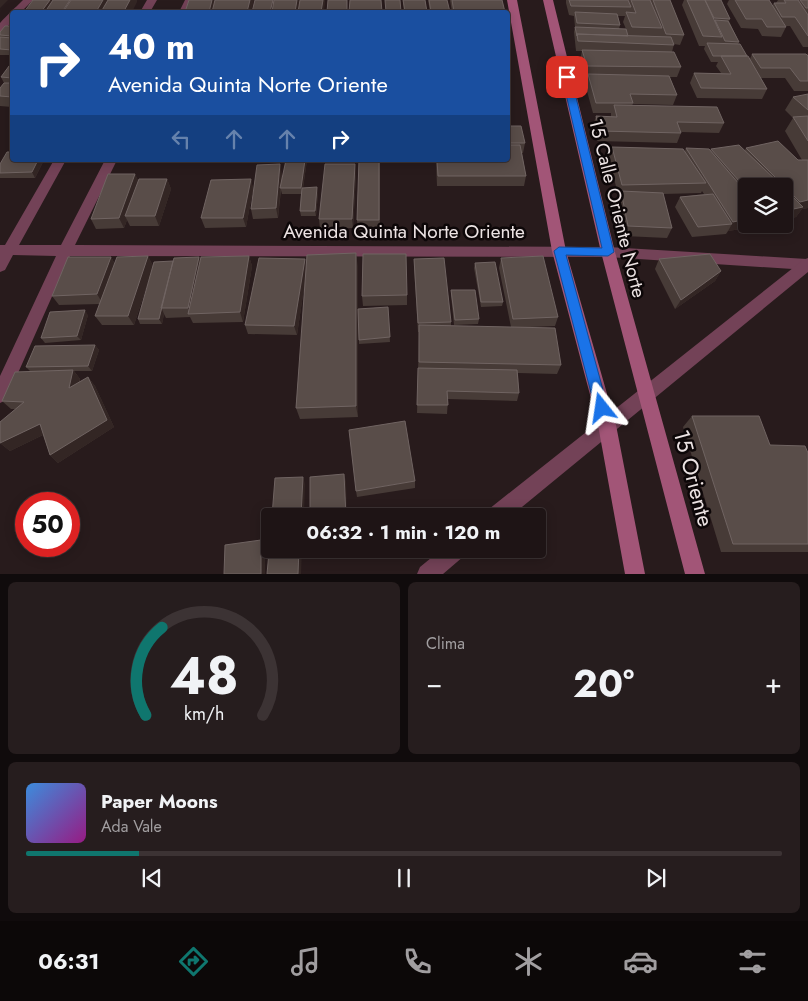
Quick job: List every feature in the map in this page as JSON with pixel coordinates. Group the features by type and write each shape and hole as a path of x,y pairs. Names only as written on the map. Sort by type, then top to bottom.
{"main road":[{"path":"512,0 559,251 606,425 635,574"},
{"name":"15 Calle Oriente Norte","path":"548,0 608,252 647,394"},
{"name":"15 Oriente","path":"647,394 695,574"}],"street":[{"path":"18,10 28,0"},
{"path":"0,29 10,18"},
{"path":"0,266 4,250 59,162"},
{"path":"0,395 65,251 109,162"},
{"name":"Avenida Quinta Norte Oriente","path":"4,250 559,251 608,252 808,265"},
{"path":"506,508 606,425 808,265"},
{"path":"427,574 446,558"}],"building":[{"path":"33,0 50,0 42,10 26,10"},
{"path":"53,0 70,0 63,10 46,10"},
{"path":"71,0 103,0 97,10 64,10"},
{"path":"108,0 130,0 125,10 102,10"},
{"path":"189,0 212,0 210,10 186,10"},
{"path":"215,0 250,0 248,10 212,10"},
{"path":"255,0 273,0 270,10 252,10"},
{"path":"274,0 297,0 295,10 272,10"},
{"path":"300,0 323,0 321,10 298,10"},
{"path":"328,0 347,0 347,10 327,10"},
{"path":"350,0 381,0 382,10 349,10"},
{"path":"385,0 400,0 401,10 386,10"},
{"path":"403,0 425,0 427,10 405,10"},
{"path":"429,0 447,0 450,10 431,10"},
{"path":"452,0 502,0 504,10 454,10"},
{"path":"569,0 628,0 631,7 571,6"},
{"path":"631,0 650,0 662,28 632,27 626,12 636,13"},
{"path":"653,0 670,0 684,35 666,34"},
{"path":"687,0 705,0 722,37 703,36"},
{"path":"705,0 721,0 730,19 714,18"},
{"path":"735,0 769,0 786,27 767,27 762,19 746,19"},
{"path":"784,0 798,0 808,15 808,36 795,17 782,17 774,3 786,3"},
{"path":"800,0 808,0 808,8 806,8"},
{"path":"575,12 617,14 620,25 577,23"},
{"path":"715,20 728,21 739,42 725,41"},
{"path":"5,26 10,26 10,36 0,35"},
{"path":"575,27 626,29 628,36 577,34 577,36"},
{"path":"577,34 671,37 674,45 578,41"},
{"path":"0,37 10,38 10,50 0,49"},
{"path":"707,43 740,44 747,56 713,56"},
{"path":"582,50 674,52 681,67 587,66"},
{"path":"752,54 806,54 808,56 808,81 800,81 790,68 761,68"},
{"path":"721,56 748,56 767,89 701,88 694,73 731,74"},
{"path":"10,65 10,78 1,77"},
{"path":"588,74 669,76 677,95 630,94 633,103 596,103"},
{"path":"4,83 10,83 10,97 0,96 0,88"},
{"path":"808,94 808,110 793,97"},
{"path":"614,105 717,107 724,123 677,122 681,133 600,131 596,116 617,117"},
{"path":"808,116 808,141 793,117"},
{"path":"510,126 521,126 525,143 510,143"},
{"path":"778,141 798,160 808,160 808,200 800,202 793,195 793,178 776,178 746,148"},
{"path":"510,145 520,145 526,176 438,176 437,162 510,162"},
{"path":"739,145 774,178 738,178 738,180 711,149"},
{"path":"612,147 683,149 706,183 622,185"},
{"path":"686,148 709,149 738,183 738,221 733,222"},
{"path":"7,152 10,152 10,162 37,162 32,172 0,173 0,164"},
{"path":"286,162 305,162 301,188 280,188"},
{"path":"359,162 379,162 379,220 357,220"},
{"path":"280,164 276,208 251,209 257,165"},
{"path":"325,164 355,164 352,219 319,219"},
{"path":"108,174 135,174 119,218 91,219"},
{"path":"139,179 167,179 155,216 125,216"},
{"path":"251,179 243,218 201,218 211,180"},
{"path":"317,187 315,211 300,211 302,188"},
{"path":"621,191 663,193 672,228 628,226"},
{"path":"713,194 732,224 698,227 680,197"},
{"path":"793,197 803,207 793,209"},
{"path":"356,253 356,406 296,408 307,255"},
{"path":"363,254 406,254 407,295 362,296"},
{"path":"710,254 721,271 681,300 659,259"},
{"path":"148,256 128,316 95,316 117,257"},
{"path":"249,256 240,312 188,314 201,257"},
{"path":"543,256 558,317 513,319 501,258"},
{"path":"68,257 111,257 97,294 52,296"},
{"path":"199,257 188,308 161,308 174,258"},
{"path":"259,258 305,259 294,326 245,325"},
{"path":"444,258 451,322 418,323 414,259"},
{"path":"173,261 159,319 138,319 154,262"},
{"path":"495,262 503,302 481,302 475,263"},
{"path":"451,290 475,290 479,319 455,320"},
{"path":"388,307 390,337 359,340 358,309"},
{"path":"85,310 77,336 41,338 50,312"},
{"path":"419,325 555,328 561,365 419,362"},
{"path":"95,345 88,366 26,367 35,346"},
{"path":"418,368 517,370 519,393 447,391 448,405 417,405"},
{"path":"73,370 69,388 88,377 107,420 50,455 40,424 0,443 0,422 24,402 2,401 15,372"},
{"path":"692,416 759,416 770,445 805,446 808,453 808,544 733,544"},
{"path":"405,421 415,481 356,491 349,430"},
{"path":"344,474 346,508 310,508 310,477"},
{"path":"303,477 301,508 273,508 275,478"},
{"path":"261,540 261,574 224,574 225,545"},
{"path":"268,558 299,558 298,574 267,574"}],"route":[{"path":"567,77 608,252 559,251 602,408"}]}
